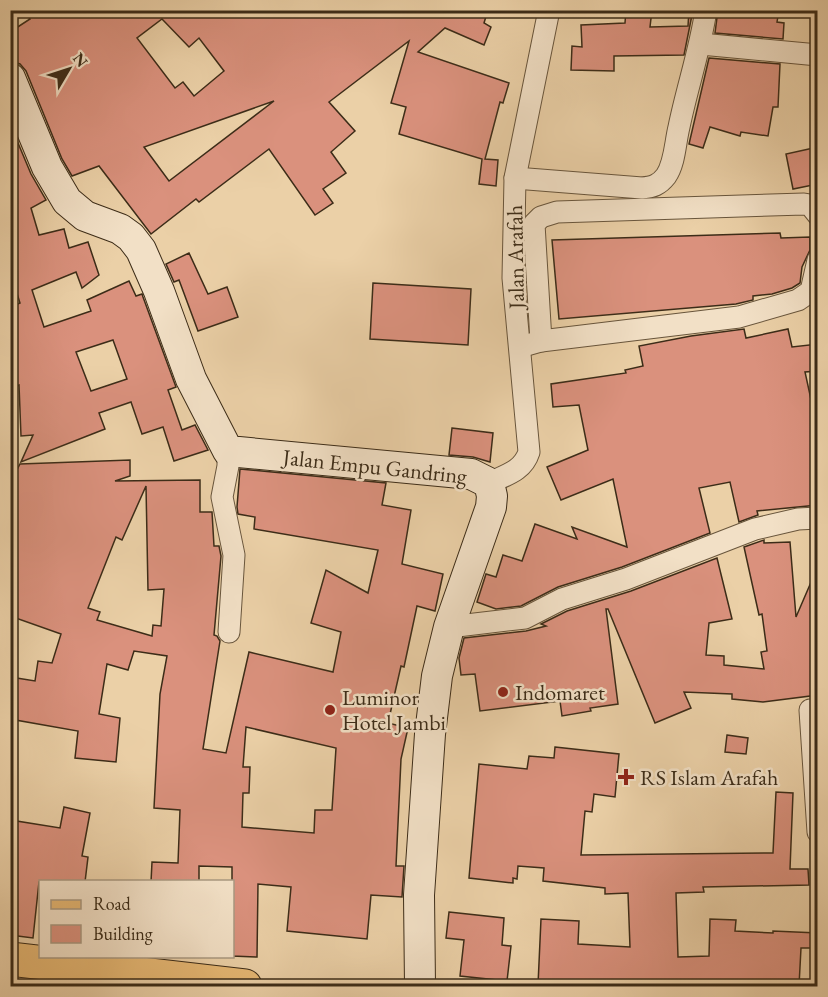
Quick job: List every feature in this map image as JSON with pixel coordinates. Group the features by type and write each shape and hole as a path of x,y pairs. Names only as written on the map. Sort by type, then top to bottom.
{"main road":[{"path":"10,959 245,987"},
{"path":"10,977 95,987"}],"street":[{"name":"Jalan Arafah","path":"489,483 518,470 526,462 530,452 513,278 514,178 549,10"},
{"path":"514,178 642,188 656,186 666,177 671,167 679,126 701,44 706,10"},
{"path":"701,44 818,55"},
{"path":"10,78 47,167 67,201 85,216 131,237 141,250 159,291 191,379 228,452 228,466 222,498 234,555 229,632"},
{"path":"542,341 534,224 541,217 557,212 804,204 810,205 818,215"},
{"path":"518,347 542,341 739,317 798,300 811,291 818,260"},
{"name":"Jalan Empu Gandring","path":"228,452 471,474 489,483 492,496 491,507 449,627 437,676 430,734 419,895 420,987"},
{"path":"449,627 525,618 562,599 626,579 755,529 798,519 818,519"},
{"path":"810,710 818,832"}],"building":[{"path":"23,10 488,10 484,23 491,27 484,45 445,28 418,52 509,83 503,103 500,102 485,159 498,160 496,186 479,184 482,159 399,134 406,107 391,103 409,41 329,102 355,131 331,152 346,173 323,189 333,203 315,215 269,149 199,202 196,199 151,234 99,166 72,176 62,159 26,71 20,64 10,61 10,32 30,19","holes":["162,19 189,47 199,38 224,71 194,96 183,82 175,88 137,38","274,101 169,181 144,147"]},
{"path":"626,10 652,10 650,27 688,26 689,10 693,10 684,55 614,56 614,71 571,70 572,46 582,47 581,25 625,23"},
{"path":"718,10 779,10 777,22 784,23 783,39 715,33"},
{"path":"709,58 780,64 778,107 773,107 768,136 741,132 740,136 710,127 703,148 689,144"},
{"path":"10,124 31,174 46,200 31,208 39,235 64,229 69,248 88,242 99,275 82,288 76,272 32,290 44,327 91,311 87,300 129,281 136,296 142,294 176,387 168,390 182,430 195,425 208,450 174,461 163,427 142,434 131,402 99,413 105,429 21,462 33,435 21,436 19,385 10,388 10,307 20,303 10,271","holes":["113,340 127,379 91,391 76,352"]},
{"path":"818,147 818,184 793,189 786,154"},
{"path":"780,233 781,238 810,237 810,250 802,267 800,283 792,288 772,294 753,296 753,300 736,304 559,319 552,240"},
{"path":"189,253 208,294 227,287 238,317 198,331 179,280 174,282 166,264"},
{"path":"373,283 471,289 468,345 370,339"},
{"path":"744,329 746,338 788,329 792,347 818,344 818,371 805,372 815,418 818,418 818,505 757,511 758,515 739,522 730,482 699,488 710,533 622,567 558,587 521,606 496,609 477,602 486,574 496,577 503,555 522,561 535,524 577,539 572,527 627,547 613,479 561,500 547,467 588,450 579,405 553,407 551,384 626,373 625,370 643,366 639,346"},
{"path":"452,428 493,433 490,462 473,457 449,455"},
{"path":"130,460 130,476 115,481 200,480 200,512 212,512 214,546 219,546 221,556 214,635 220,641 203,749 226,753 249,652 333,672 341,632 311,623 326,570 368,593 378,550 254,529 255,517 238,514 240,469 386,483 382,505 411,510 402,564 443,574 435,611 417,606 404,667 401,666 388,723 408,728 401,759 396,866 404,866 402,897 371,895 367,939 287,931 291,887 258,884 257,957 234,956 232,867 199,866 199,880 151,880 152,862 178,863 180,810 154,808 160,694 167,656 134,651 128,670 107,664 99,714 120,718 116,762 75,758 78,731 10,719 10,677 35,681 38,661 52,663 61,634 10,616 10,483 20,464","holes":["146,486 148,590 164,589 161,626 153,625 152,636 97,620 100,612 88,608 116,537 122,540","246,727 336,748 332,810 315,810 314,833 242,827 243,793 249,793 250,767 243,767"]},
{"path":"764,540 764,543 790,542 796,617 818,566 818,695 763,702 732,699 732,694 684,692 691,708 655,723 608,609 606,609 618,704 590,708 591,711 562,716 560,701 480,711 475,674 461,675 459,658 464,638 526,631 546,626 541,624 567,611 631,591 717,558 732,619 709,623 706,655 724,656 724,665 764,669 761,652 767,651 762,614 759,615 744,547"},
{"path":"727,735 748,738 746,754 725,752"},
{"path":"555,747 619,754 615,797 594,794 592,812 585,811 581,855 773,853 776,792 793,793 790,869 808,869 809,885 703,887 704,892 676,893 678,957 709,956 710,919 736,920 735,931 818,933 818,948 801,948 799,986 766,984 766,987 538,985 541,919 579,921 578,944 630,947 628,893 605,894 605,888 543,881 544,868 518,866 517,879 513,878 513,883 469,878 479,764 527,769 529,756 554,758"},
{"path":"64,807 90,813 82,856 88,857 85,880 39,880 33,938 10,935 10,820 60,828"},
{"path":"449,912 504,918 502,945 511,946 507,981 460,976 464,940 446,938"}],"place":[{"name":"Indomaret","path":"503,692"},
{"name":"Luminor Hotel Jambi","path":"330,710"},
{"name":"RS Islam Arafah","path":"626,777"}]}
